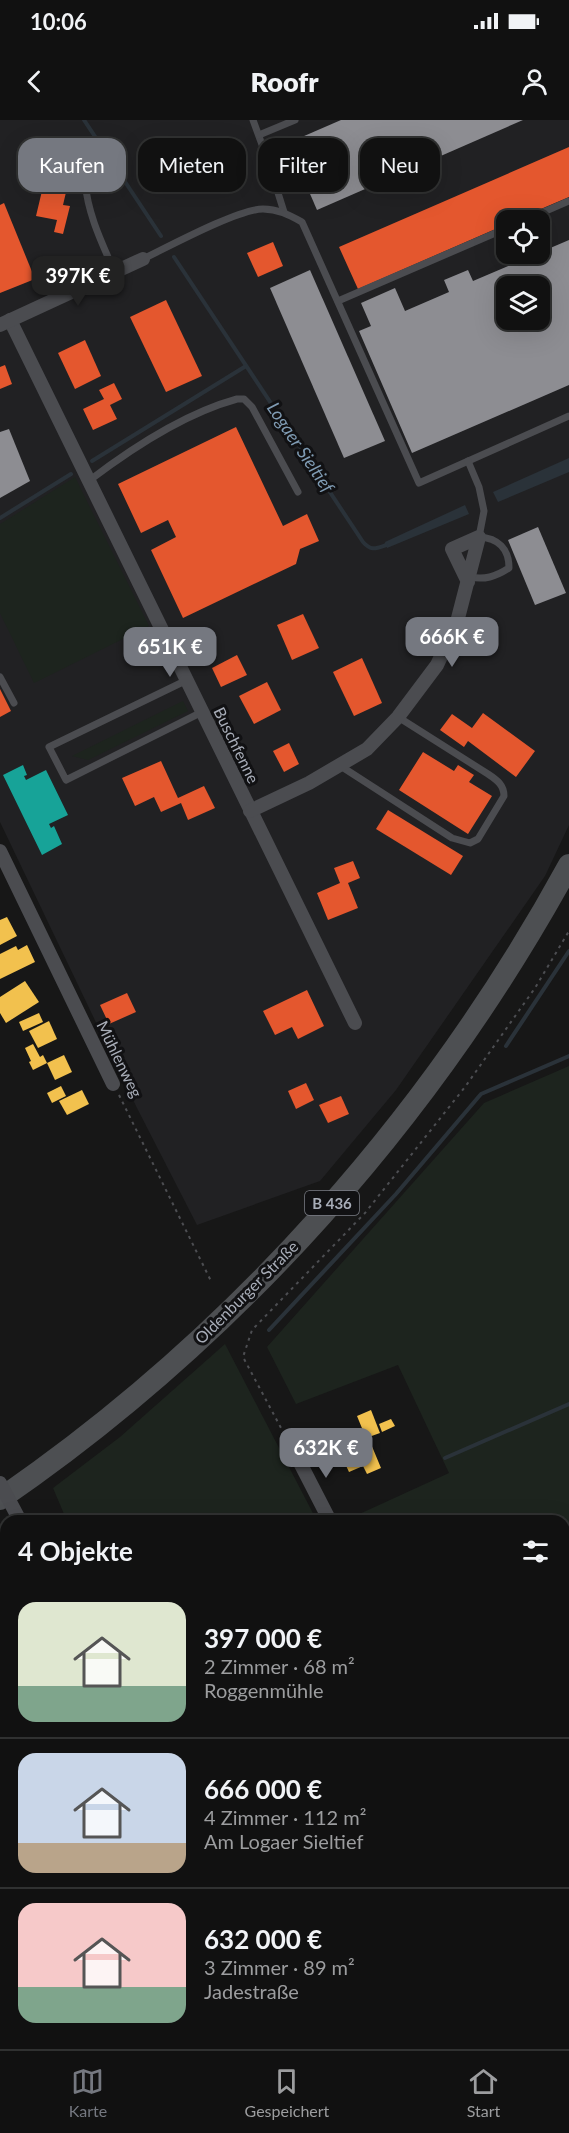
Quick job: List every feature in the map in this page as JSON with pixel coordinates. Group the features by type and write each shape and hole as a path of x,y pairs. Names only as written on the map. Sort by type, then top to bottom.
{"main road":[{"name":"Oldenburger Straße","path":"0,1499 107,1420 201,1339 281,1260 342,1193 402,1120 477,1018 541,916 569,865"}],"street":[{"path":"5,322 143,259"},
{"name":"Buschfenne","path":"5,322 90,480 122,550 355,1023"},
{"path":"469,580 452,549 479,537"},
{"path":"250,811 309,783 367,749 398,717 437,665 457,622 479,537"},
{"name":"Mühlenweg","path":"0,851 113,1084"},
{"path":"294,1451 327,1515"},
{"path":"0,1483 17,1515"}],"lane":[{"path":"253,120 284,212"},
{"path":"259,135 295,120"},
{"path":"87,192 94,225 115,273"},
{"path":"548,210 569,201"},
{"path":"143,259 239,214 261,208 284,212 302,222 419,483 569,416"},
{"path":"338,301 496,233"},
{"path":"90,480 138,447 193,416 237,399 244,399 252,407 298,492"},
{"path":"468,461 479,487 484,511 479,537 491,537 500,544 509,557 508,568 498,575 469,580"},
{"path":"0,677 14,703"},
{"path":"188,680 49,747 66,780 202,712"},
{"path":"339,765 452,838 470,843 478,839 504,796 504,789 488,774 398,717"}],"path":[{"path":"294,1451 243,1357 252,1330 366,1213 465,1087 535,988 569,931"},
{"name":"Mühlenweg","path":"113,1084 211,1281"}],"shaded area":[{"path":"0,120 569,120 569,825 545,876 396,1090 320,1181 197,1225 137,1108 0,822"},
{"path":"569,458 569,472 498,502 493,492"},
{"path":"75,477 149,626 34,683 0,613 0,524"},
{"path":"465,505 469,514 387,548 385,542"},
{"path":"183,701 188,711 88,760 72,756"},
{"path":"569,1066 569,1515 357,1515 449,1473 398,1365 296,1404 267,1347 484,1103"},
{"path":"225,1344 314,1515 64,1515 53,1488 120,1437"}],"building: Wohnen":[{"path":"7,917 17,936 0,945 0,920"},
{"path":"27,945 35,962 0,979 0,954 16,946 18,950"},
{"path":"25,981 39,1002 6,1023 0,1013 0,997"},
{"path":"39,1013 43,1022 23,1031 19,1022"},
{"path":"49,1021 57,1039 38,1048 29,1031"},
{"path":"33,1044 40,1057 43,1055 47,1063 33,1070 25,1048"},
{"path":"64,1055 72,1072 55,1080 47,1063"},
{"path":"61,1086 66,1096 52,1103 47,1093"},
{"path":"82,1090 89,1104 67,1115 59,1101"},
{"path":"371,1410 380,1433 366,1438 357,1416"},
{"path":"391,1419 395,1426 382,1432 379,1424"},
{"path":"371,1444 381,1468 367,1474 363,1466 349,1472 342,1457"}],"building: Handel":[{"path":"569,147 569,197 538,210 496,210 496,229 358,289 339,247"},
{"path":"42,192 66,192 63,205 70,206 63,234 54,232 57,220 36,216"},
{"path":"4,203 35,279 0,293 0,205"},
{"path":"273,242 283,266 258,277 247,253"},
{"path":"166,300 202,376 166,392 130,317"},
{"path":"85,340 101,376 75,389 58,353"},
{"path":"5,365 12,384 0,389 0,367"},
{"path":"114,383 122,399 110,405 117,419 93,430 83,409 104,399 99,390"},
{"path":"236,427 283,526 307,514 319,541 300,549 296,564 183,618 151,550 176,537 168,520 141,533 118,484"},
{"path":"303,614 319,648 292,660 277,625"},
{"path":"237,655 247,675 221,687 212,668"},
{"path":"362,658 382,703 354,716 333,672"},
{"path":"267,682 281,710 254,724 239,696"},
{"path":"0,689 11,711 0,717"},
{"path":"483,713 535,751 516,777 468,741 464,747 440,730 452,714 472,728"},
{"path":"289,743 299,764 284,772 273,751"},
{"path":"423,752 454,771 458,765 474,775 469,782 492,796 468,834 399,790"},
{"path":"161,761 178,798 204,786 215,808 188,820 181,803 161,812 154,797 135,806 122,778"},
{"path":"388,810 463,856 451,875 376,829"},
{"path":"353,861 360,878 348,883 358,908 328,920 317,893 340,883 334,868"},
{"path":"307,990 324,1026 298,1039 292,1027 275,1035 263,1011"},
{"path":"127,993 136,1012 109,1024 100,1005"},
{"path":"306,1083 314,1100 296,1109 288,1091"},
{"path":"341,1096 349,1114 328,1123 319,1105"}],"building: Öffentlich":[{"path":"23,765 27,775 24,776 26,780 46,770 68,815 49,824 51,828 54,826 62,844 42,855 3,775"}],"building: Industrie":[{"path":"341,120 523,120 440,156 440,138 360,138 360,191 317,210 309,192 348,192 348,138 300,138"},
{"path":"569,240 569,385 412,453 359,331 371,326 361,303 395,288 405,311 449,292 444,280 468,270 473,281 513,264 550,264 550,248"},
{"path":"310,270 385,441 344,458 270,288"},
{"path":"9,429 30,481 0,498 0,432"},
{"path":"538,527 566,593 535,605 508,540"}],"waterway":[{"name":"Logaer Sieltief","path":"84,120 161,236"},
{"name":"Logaer Sieltief","path":"174,257 363,542 373,548 386,545"},
{"path":"92,461 246,366"},
{"path":"0,518 71,474"},
{"path":"506,1046 569,951"},
{"path":"269,1330 396,1194 481,1094 569,1056"},
{"path":"445,1458 569,1404"}]}
